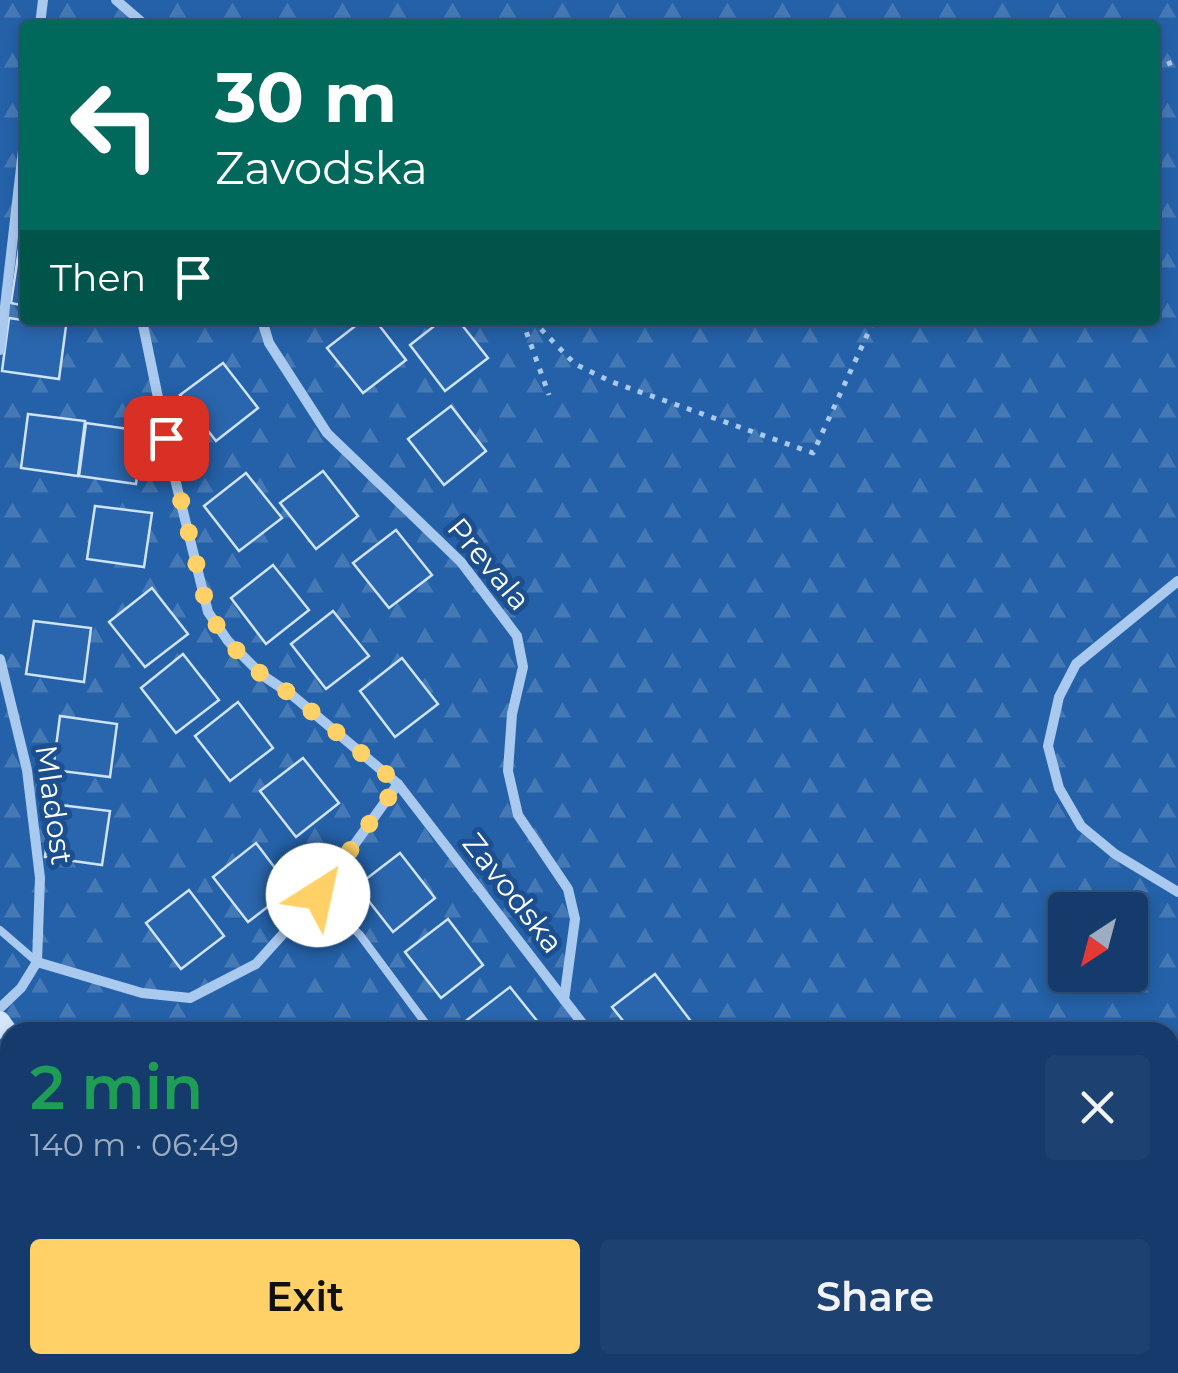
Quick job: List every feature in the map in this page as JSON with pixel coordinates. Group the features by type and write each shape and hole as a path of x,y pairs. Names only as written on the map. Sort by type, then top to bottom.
{"street":[{"path":"116,0 139,20"},
{"path":"0,350 20,176"},
{"name":"Prevala","path":"264,325 270,342 327,432 461,562 517,636 522,667 512,714 508,771 518,815 568,889 574,919 564,1000"},
{"name":"Zavodska","path":"143,326 174,476 208,612 228,642 262,675 292,695 398,784 580,1022"},
{"path":"1178,581 1076,664 1058,697 1048,746 1059,788 1081,826 1115,854 1178,892"},
{"name":"Mladost","path":"0,659 27,770 34,824 40,878 37,962"},
{"path":"0,1008 21,988 37,962 142,993 190,998 256,964 318,895 398,784"}],"lane":[{"path":"318,895 360,936 424,1022"},
{"path":"0,930 37,962"}],"path":[{"path":"524,325 548,395"},
{"path":"537,325 575,364 612,382 813,453 872,325"}],"green space":[{"path":"0,0 1178,0 1178,1022 0,1022"}],"building":[{"path":"19,249 20,305 11,303"},
{"path":"9,318 20,320 20,325 66,326 59,379 2,371"},
{"path":"357,325 379,325 406,360 363,393 327,348"},
{"path":"436,325 462,325 488,358 445,391 410,345"},
{"path":"223,363 258,408 216,441 180,395"},
{"path":"451,406 486,451 444,485 408,439"},
{"path":"28,414 85,421 78,476 21,468"},
{"path":"86,423 143,431 136,484 79,476"},
{"path":"323,471 358,516 316,549 280,503"},
{"path":"246,473 282,518 239,551 204,506"},
{"path":"95,506 152,513 144,567 87,559"},
{"path":"396,530 432,575 389,608 353,563"},
{"path":"273,565 309,610 266,644 231,598"},
{"path":"152,588 188,634 145,667 109,622"},
{"path":"333,611 369,656 326,689 291,644"},
{"path":"34,621 91,628 84,682 26,674"},
{"path":"183,654 219,700 176,733 141,688"},
{"path":"402,658 438,704 395,737 360,691"},
{"path":"238,702 273,748 230,781 195,736"},
{"path":"60,716 117,724 110,777 53,770"},
{"path":"303,758 339,803 296,837 260,791"},
{"path":"52,804 110,811 102,865 45,857"},
{"path":"256,843 291,889 248,922 213,877"},
{"path":"400,853 435,898 393,932 357,886"},
{"path":"189,890 224,936 181,969 146,923"},
{"path":"448,919 483,965 441,998 405,952"},
{"path":"655,974 690,1020 624,1022 612,1007"},
{"path":"510,987 538,1022 469,1022"}],"route":[{"path":"166,438 208,612 228,642 262,675 292,695 398,784 318,895"}]}
